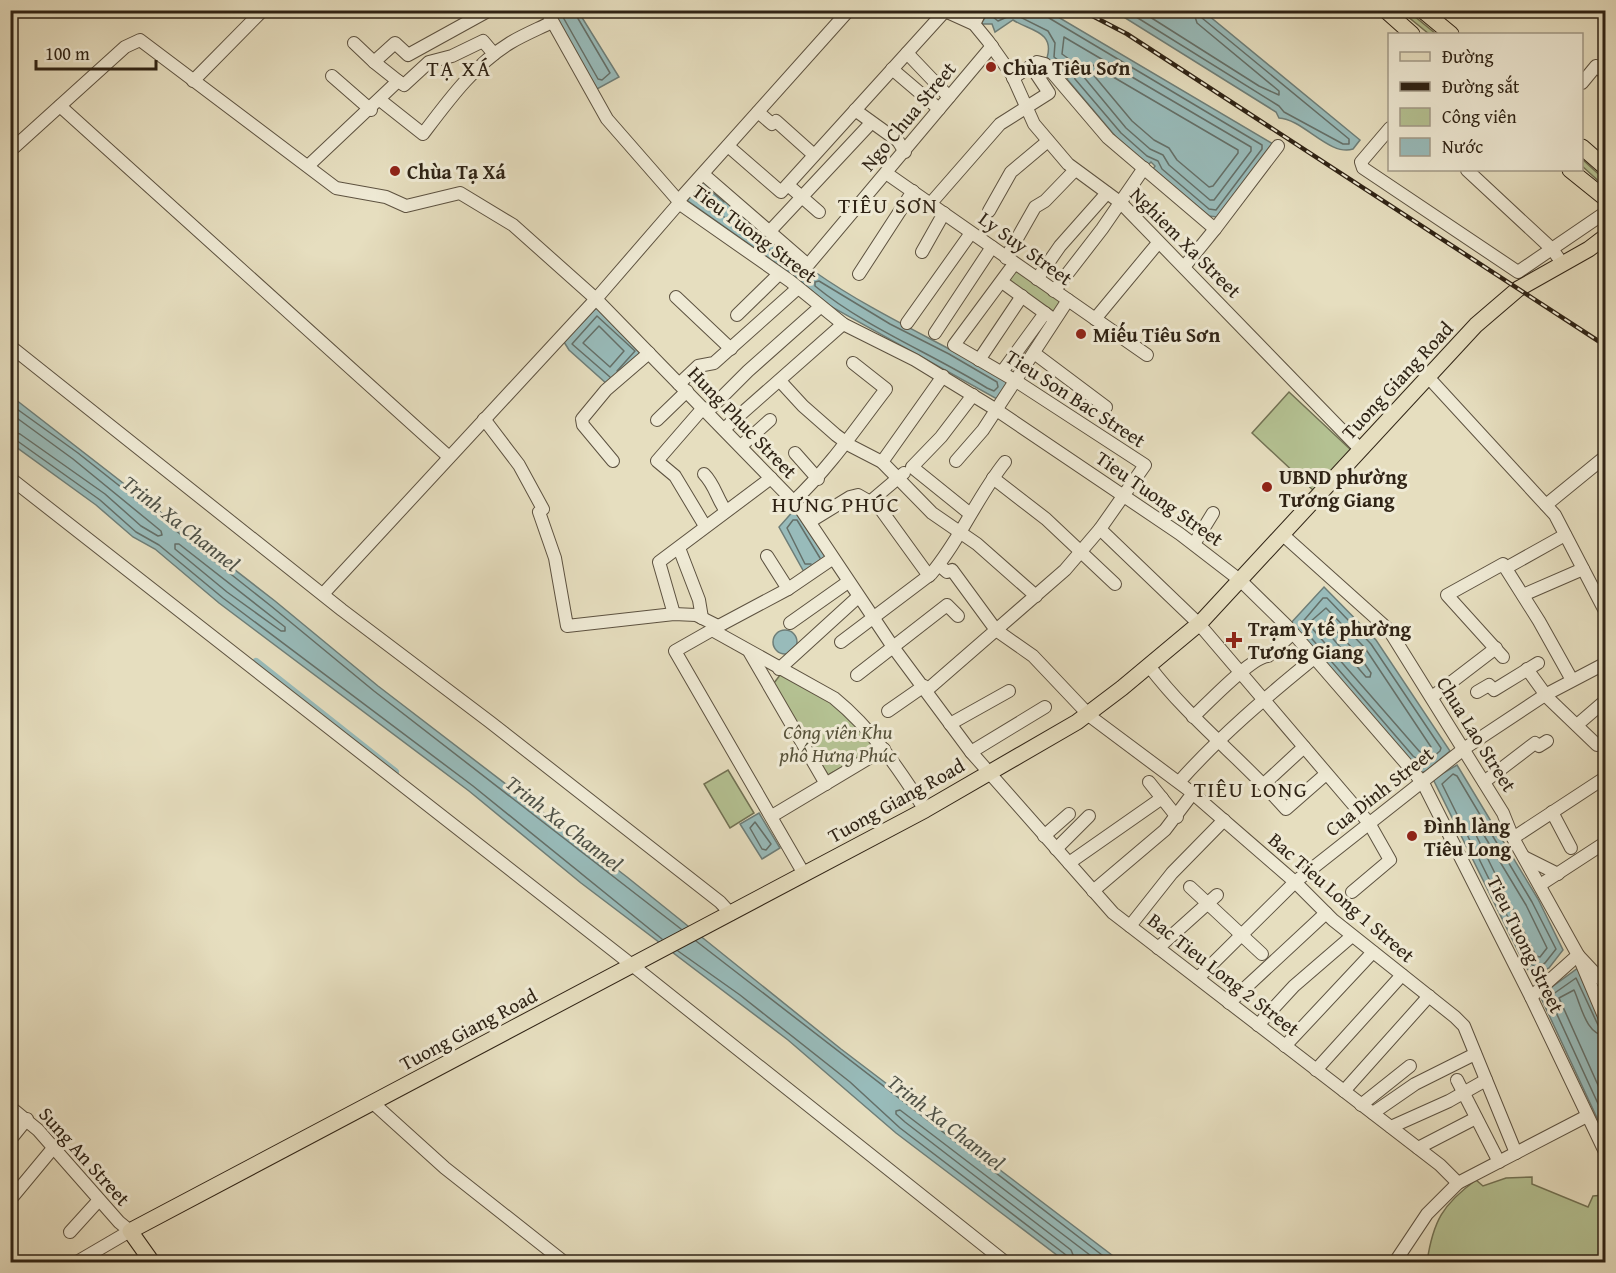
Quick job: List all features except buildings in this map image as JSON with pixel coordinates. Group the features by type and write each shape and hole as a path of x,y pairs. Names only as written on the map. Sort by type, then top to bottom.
{"main road":[{"path":"1384,10 1411,33"},
{"path":"1422,10 1450,33"},
{"path":"1583,149 1605,168"},
{"path":"1571,171 1605,199"},
{"name":"Tuong Giang Road","path":"130,1231 925,810 1087,714 1199,624 1469,332 1518,289 1605,236"},
{"path":"130,1231 152,1263"}],"street":[{"path":"193,81 263,10"},
{"name":"Tieu Tuong Street","path":"546,10 607,119 680,201 843,324 942,376 996,408 1194,544 1241,581 1293,633 1423,783 1531,997 1605,1154"},
{"path":"323,594 596,299 702,174 849,10"},
{"path":"974,24 981,10"},
{"path":"728,146 781,192 944,11"},
{"name":"Nghiem Xa Street","path":"944,11 974,24 1013,78 1026,109 1048,141 1075,170 1121,203 1361,450"},
{"path":"374,62 394,43 408,55 486,12"},
{"path":"380,100 423,134 456,90 494,54 511,42 552,22"},
{"name":"Hung Phuc Street","path":"60,106 134,41 140,40 338,189 386,197 406,206 460,193 513,225 596,299 794,501 811,521 832,559 893,647 926,688 987,773"},
{"path":"354,43 404,85 429,62 452,56 477,42 483,41 494,54"},
{"name":"Ngo Chua Street","path":"770,231 808,265 992,46"},
{"path":"907,53 949,97"},
{"path":"1013,78 1039,61 1047,66 1108,138 1215,229"},
{"path":"931,203 1000,124 1049,93 1031,66"},
{"path":"1583,80 1596,66 1605,74"},
{"path":"892,69 939,109"},
{"path":"332,76 370,110"},
{"path":"308,166 370,110 398,81"},
{"path":"10,151 60,106 449,457"},
{"path":"855,110 898,141 905,152"},
{"path":"758,112 772,124 776,121 814,155"},
{"path":"702,174 770,231 871,123"},
{"path":"1388,129 1361,162 1363,168 1518,272 1605,212"},
{"path":"988,211 1011,172 1048,141"},
{"path":"1184,267 1278,146"},
{"path":"1054,291 1121,203 1144,168"},
{"path":"1002,372 1050,317 1002,282 1035,207 1046,201 1075,170"},
{"path":"1468,171 1552,249 1562,263"},
{"name":"Ly Suy Street","path":"886,173 1068,300 1050,317 1034,352 1016,381 979,435 956,461"},
{"path":"788,184 819,212"},
{"path":"859,274 913,191"},
{"path":"1037,279 1060,246 1107,193"},
{"path":"922,252 944,213"},
{"path":"907,323 971,233"},
{"path":"1095,319 1158,243"},
{"path":"935,333 992,247"},
{"path":"737,315 779,274"},
{"name":"Tieu Son Bac Street","path":"1002,282 954,345 1002,372 1146,465 1124,495"},
{"path":"657,420 698,366 704,363 710,365 798,288"},
{"path":"979,360 1022,296"},
{"path":"676,297 730,349"},
{"path":"1068,300 1147,354"},
{"path":"705,526 675,476 667,466 657,461 705,410 820,307"},
{"path":"724,429 843,324"},
{"path":"10,346 323,594 720,902 731,914"},
{"path":"1034,352 1106,407"},
{"path":"613,461 583,425 582,419 606,390 649,353"},
{"path":"794,501 818,478 847,443 886,389 853,363"},
{"path":"882,462 942,376"},
{"path":"1428,377 1546,505 1565,535 1605,613"},
{"path":"780,381 803,406 847,443 882,462 932,513 960,530 1036,596"},
{"path":"871,501 900,478 941,437 973,395"},
{"path":"484,419 519,465 543,509 539,512 555,558 567,626 674,614 702,618 750,653 834,698 884,749 925,810"},
{"path":"741,446 770,420"},
{"path":"795,453 818,478"},
{"path":"1546,505 1605,456"},
{"path":"841,642 929,576 939,565 969,513 1005,462"},
{"path":"912,467 969,513"},
{"path":"704,474 713,484 717,499 726,511"},
{"path":"10,478 632,966 1005,1263"},
{"path":"674,614 659,562 771,478"},
{"path":"993,478 1081,551 1115,584"},
{"path":"811,521 850,497 858,495 871,501 879,507 929,576"},
{"path":"888,711 926,688 1036,596 1081,551 1124,495"},
{"path":"1194,544 1213,513"},
{"path":"1100,529 1199,624 1369,823 1390,860 1352,892"},
{"name":"Chua Lao Street","path":"1283,535 1389,630 1465,748 1503,813 1513,838 1578,955 1605,1021"},
{"path":"1506,567 1565,535"},
{"path":"679,548 699,600 702,618"},
{"path":"767,556 788,589"},
{"path":"804,874 675,651 788,589 832,559"},
{"path":"1432,697 1499,652 1447,595 1503,564 1572,680"},
{"name":"Bac Tieu Long 1 Street","path":"939,565 947,572 952,570 996,630 1033,656 1087,714 1193,793 1295,882 1352,936 1464,1026 1516,1153"},
{"path":"1523,596 1583,569"},
{"path":"790,622 814,612 848,582"},
{"path":"779,669 838,618 858,597"},
{"path":"857,675 947,605 958,616"},
{"path":"1193,717 1241,674 1263,656 1268,656 1293,633"},
{"path":"750,653 826,784"},
{"path":"1179,782 1217,742 1314,658"},
{"name":"Cua Dinh Street","path":"1198,978 1295,882 1465,748 1545,695 1605,663"},
{"path":"1149,666 1217,742 1264,784 1286,808 1326,774"},
{"path":"1477,692 1490,685 1494,690 1533,666 1545,695 1597,745"},
{"path":"950,724 1009,690"},
{"path":"1577,725 1605,700"},
{"path":"971,752 1045,707"},
{"path":"1484,782 1535,743 1539,746 1547,741"},
{"path":"1264,784 1304,747"},
{"path":"772,816 884,749"},
{"name":"Bac Tieu Long 2 Street","path":"987,773 1093,891 1130,926 1418,1148 1458,1183"},
{"path":"1513,838 1605,777"},
{"path":"1149,782 1177,817"},
{"path":"1093,891 1177,817 1193,793"},
{"path":"1069,863 1162,798"},
{"path":"1552,812 1571,848"},
{"path":"1044,836 1069,814"},
{"path":"1056,849 1089,816"},
{"path":"1130,926 1172,873 1224,820"},
{"path":"1540,885 1605,842"},
{"path":"1523,856 1558,874"},
{"path":"1191,887 1213,899 1231,926 1242,933 1262,954"},
{"path":"1158,948 1213,899"},
{"path":"1229,1003 1326,913"},
{"path":"1258,1025 1294,986 1352,936"},
{"path":"1286,1046 1373,952"},
{"path":"1531,997 1578,955 1605,985"},
{"path":"1316,1070 1402,975"},
{"path":"1344,1091 1429,996"},
{"path":"1373,1113 1415,1084 1476,1054"},
{"path":"1361,1105 1410,1066"},
{"path":"1457,1080 1499,1162"},
{"path":"1391,1127 1463,1094 1486,1080"},
{"path":"373,1103 445,1168 564,1263"},
{"name":"Sung An Street","path":"10,1107 27,1119 119,1222 130,1231"},
{"path":"1395,1263 1427,1214 1458,1183 1587,1116"},
{"path":"1418,1148 1476,1118"},
{"path":"10,1140 27,1119"},
{"path":"10,1200 54,1147"},
{"path":"70,1232 99,1200"},
{"path":"77,1263 130,1231"}],"green space":[{"path":"1401,11 1408,11 1435,33 1428,33"},
{"path":"1583,160 1605,180 1605,187 1583,167"},
{"path":"1015,267 1063,301 1056,315 1004,281"},
{"path":"1289,392 1351,450 1314,491 1252,433"},
{"name":"Công viên Khu phố Hưng Phúc","path":"780,675 804,684 834,704 860,728 869,739 873,750 828,775 776,692 774,683"},
{"path":"728,770 754,813 730,828 704,784"},
{"path":"1532,1177 1532,1184 1588,1207 1593,1196 1605,1195 1605,1262 1427,1262 1436,1224 1441,1215 1455,1197 1476,1180 1483,1186 1506,1178"}],"water":[{"path":"578,11 619,77 597,89 553,12"},
{"path":"989,11 1048,11 1273,144 1217,217 1209,216 1153,169 1155,166 1151,162 1148,165 1116,137 1067,79 1069,76 1065,72 1063,74 1047,58 1049,49 1044,37 1013,20 995,32 992,24 981,24"},
{"path":"1114,11 1203,11 1360,140 1353,149 1335,148 1297,124 1279,118 1276,112"},
{"path":"704,177 772,239 815,272 885,315 1005,380 1007,383 997,399 830,306 787,271 688,201 685,197"},
{"path":"597,307 642,355 607,384 569,350 564,342"},
{"name":"Trinh Xa Channel","path":"11,396 275,601 378,686 627,877 841,1049 1121,1262 1066,1262 896,1133 788,1040 581,883 469,791 219,603 155,549 133,537 96,505 12,444"},
{"path":"796,508 829,557 804,572 779,527"},
{"path":"1324,587 1376,640 1450,751 1426,771 1421,773 1290,624"},
{"path":"785,630 794,633 797,642 794,651 785,654 776,651 773,642 776,633"},
{"path":"1457,765 1538,899 1563,950 1549,968 1533,976 1526,967 1433,779"},
{"path":"759,813 780,848 762,859 740,824"},
{"path":"1578,968 1605,1029 1605,1135 1541,998 1545,992"}],"waterway":[{"path":"256,662 395,772"}],"railway":[{"path":"1081,10 1127,34 1606,346"}],"place":[{"name":"Chùa Tiêu Sơn","path":"991,67"},
{"name":"Chùa Tạ Xá","path":"395,171"},
{"name":"Miếu Tiêu Sơn","path":"1081,334"},
{"name":"UBND phường Tương Giang","path":"1267,487"},
{"name":"Trạm Y tế phường Tương Giang","path":"1234,640"},
{"name":"Đình làng Tiêu Long","path":"1412,836"}],"district":[{"name":"TẠ XÁ","path":"459,68"},
{"name":"TIÊU SƠN","path":"888,205"},
{"name":"HƯNG PHÚC","path":"836,504"},
{"name":"TIÊU LONG","path":"1251,789"}]}
